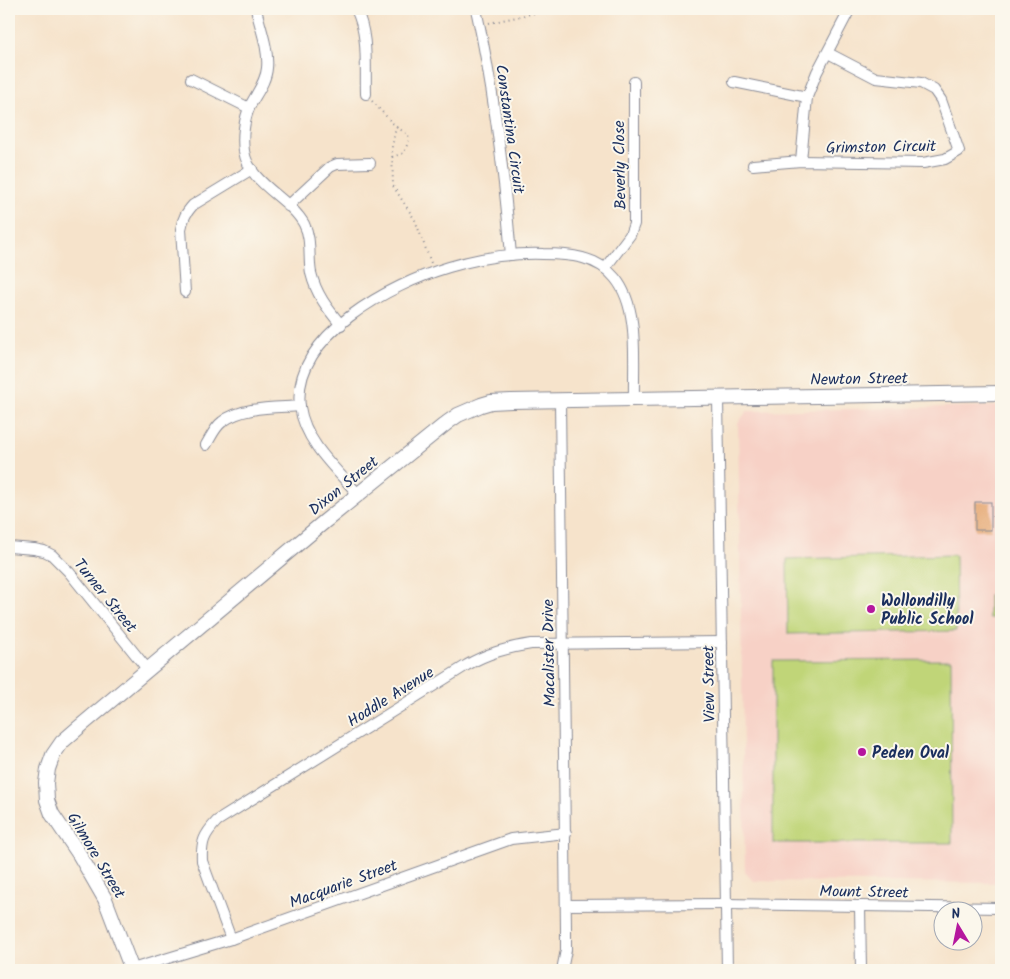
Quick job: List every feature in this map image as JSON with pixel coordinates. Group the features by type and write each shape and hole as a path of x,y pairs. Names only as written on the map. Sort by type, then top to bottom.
{"street":[{"path":"256,9 266,50 267,70 264,81 249,108 245,121 244,151 252,169 303,222 307,231 311,271 315,288 323,303 341,325"},
{"path":"356,9 364,36 367,61 366,94"},
{"name":"Constantina Circuit","path":"476,9 498,123 511,255"},
{"path":"753,165 801,162 807,97 817,72 850,9"},
{"name":"Grimston Circuit","path":"801,162 923,163 945,159 959,151 941,100 934,90 921,83 876,78 828,53"},
{"path":"191,79 249,108"},
{"name":"Beverly Close","path":"605,268 630,234 634,224 634,82"},
{"path":"734,82 807,97"},
{"path":"288,206 330,167 337,164 370,163"},
{"path":"185,292 181,229 186,213 193,205 252,169"},
{"path":"358,494 314,443 307,431 300,406 300,390 304,373 310,358 320,344 341,325 386,294 408,282 434,272 473,261 511,255 539,254 575,256 591,260 605,268 616,278 623,290 633,325 634,399"},
{"name":"Newton Street","path":"718,398 1001,393"},
{"name":"Dixon Street","path":"53,755 62,742 76,728 358,494 448,422 469,410 501,401 718,398"},
{"name":"View Street","path":"718,398 727,970"},
{"name":"Macalister Drive","path":"560,400 566,833 566,950 562,970"},
{"path":"206,445 222,422 235,415 249,411 300,406"},
{"name":"Turner Street","path":"9,547 44,551 59,562 148,670"},
{"name":"Hoddle Avenue","path":"231,939 202,861 201,847 206,833 217,820 484,655 507,648 531,644 722,642"},
{"name":"Gilmore Street","path":"53,755 48,769 46,784 47,800 56,820 79,854 105,899 132,970"},
{"name":"Macquarie Street","path":"132,970 231,939 510,839 566,833"},
{"name":"Mount Street","path":"566,905 726,904 1001,908"},
{"path":"860,906 861,970"}],"path":[{"path":"480,25 553,9"},
{"path":"366,94 396,127 408,134 409,140 404,153 392,157"},
{"path":"396,127 392,147 393,186 415,220 434,272"}],"shaded area":[{"name":"Wollondilly Public School","path":"1001,406 1001,883 753,881 745,872 738,423 747,411"}],"green space":[{"path":"955,555 956,631 788,634 787,559"},
{"path":"989,596 1001,596 1001,618 989,618"},
{"name":"Peden Oval","path":"951,660 952,843 773,843 773,661"}],"building":[{"path":"975,502 991,502 991,530 975,530"}],"place":[{"name":"Wollondilly Public School","path":"871,609"},
{"name":"Peden Oval","path":"862,752"}]}
